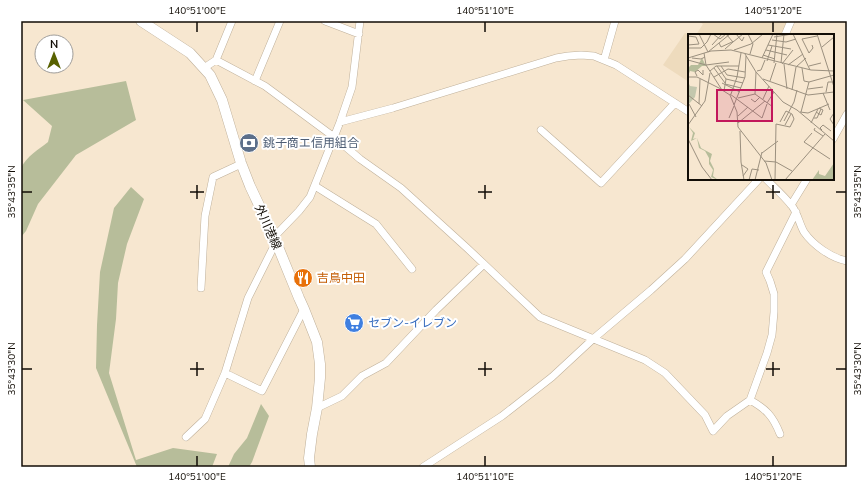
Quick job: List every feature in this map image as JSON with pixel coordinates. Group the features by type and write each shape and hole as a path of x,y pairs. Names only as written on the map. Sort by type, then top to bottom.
{"main road":[{"name":"外川港線","path":"140,21 190,53 210,75 222,100 250,186 275,239 317,342 320,378 309,458 310,467"}],"street":[{"path":"204,68 216,60 232,21"},
{"path":"255,81 280,21"},
{"path":"325,21 359,34"},
{"path":"186,437 205,419 225,373 248,298 275,239 299,211 315,186 352,87 360,21"},
{"path":"604,60 615,21"},
{"path":"785,34 791,21"},
{"path":"340,122 393,108 556,58 581,55 594,56 616,65 688,111"},
{"path":"216,60 265,86 334,137 360,159 401,188 468,248 540,317 645,360 665,372 705,415 713,431 727,416 750,400 772,335 774,294 766,272 796,212"},
{"path":"541,130 601,182 675,103"},
{"path":"834,137 847,114"},
{"path":"201,288 205,216 213,177 242,164"},
{"path":"423,467 502,416 552,377 593,339 685,259 759,180"},
{"path":"767,180 791,205 796,212 804,232 817,247 842,260 847,261"},
{"path":"791,205 806,180"},
{"path":"315,186 376,224 412,269"},
{"path":"317,408 342,396 362,376 386,364 436,310 484,264"},
{"path":"225,373 262,391 304,309"},
{"path":"750,400 761,406 770,414 780,434"}],"shaded area":[{"path":"698,21 784,21 787,23 782,34 697,34 703,24"},
{"path":"685,33 688,34 688,81 663,65"}],"green space":[{"path":"126,81 136,120 76,155 38,204 26,231 21,237 21,168 30,157 48,142 52,126 23,100"},
{"path":"131,187 144,199 127,244 118,283 116,319 109,373 136,460 173,448 217,454 212,467 137,467 96,368 100,272 114,208"},
{"path":"261,404 269,416 252,462 249,467 228,467 234,454 247,438"}],"place":[{"name":"銚子商エ信用組合","path":"249,143"},
{"name":"吉鳥中田","path":"303,278"},
{"name":"セブン-イレブン","path":"354,323"}]}
